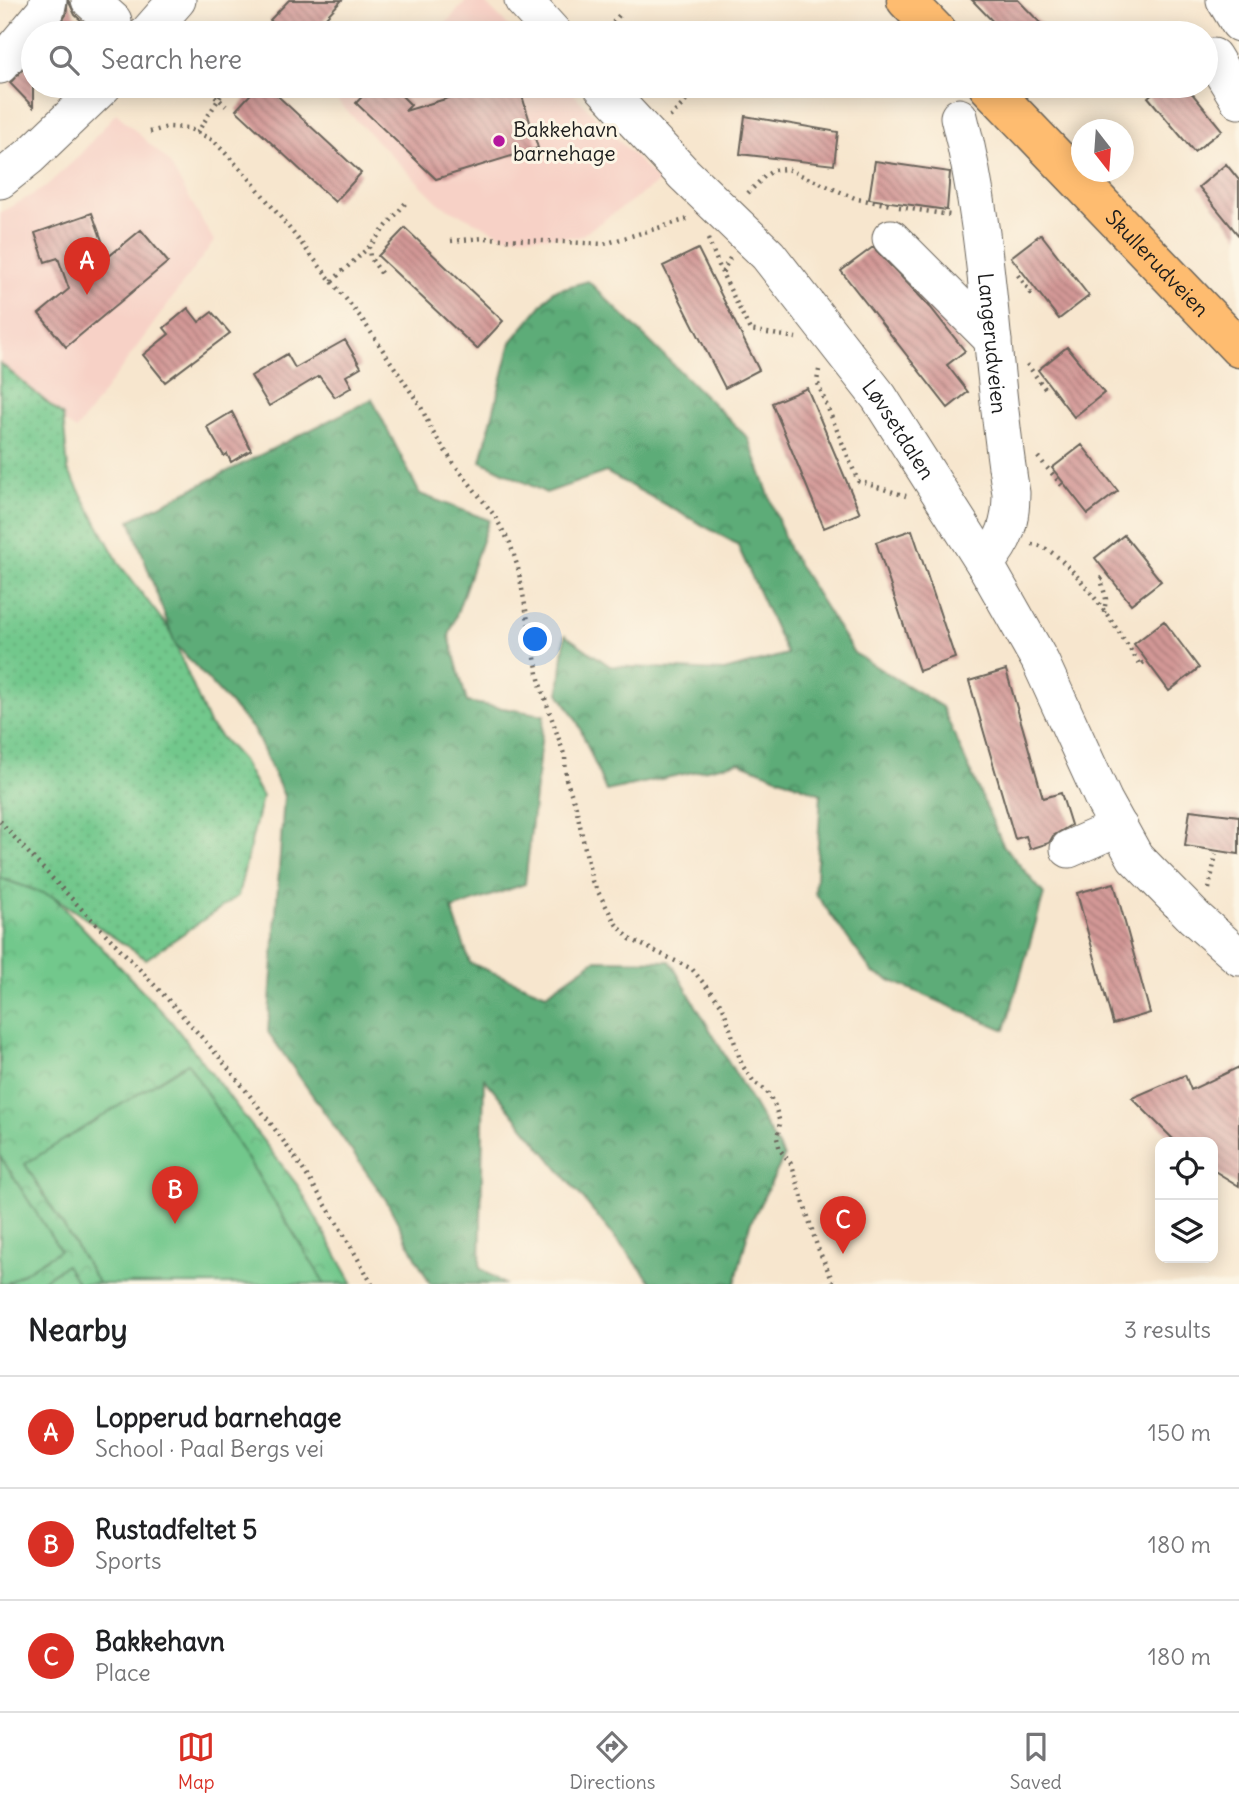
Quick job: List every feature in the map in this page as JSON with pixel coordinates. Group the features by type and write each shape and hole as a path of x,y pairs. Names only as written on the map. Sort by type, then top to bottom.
{"main road":[{"path":"906,0 926,21"},
{"name":"Skullerudveien","path":"999,98 1239,348"}],"street":[{"path":"38,21 48,0"},
{"path":"159,21 177,0"},
{"path":"523,0 542,21"},
{"path":"1225,0 1239,23"},
{"path":"1218,65 1239,100"},
{"path":"0,180 30,156 90,98"},
{"name":"Løvsetdalen","path":"613,98 649,137 710,221 768,255 852,361 994,553 1040,661 1135,857 1194,917 1239,957"},
{"name":"Langerudveien","path":"959,117 971,163 979,217 1011,493 1011,520 994,553"},
{"path":"891,238 993,340"},
{"path":"1069,849 1119,827"}],"path":[{"path":"614,21 622,12"},
{"path":"649,137 689,98"},
{"path":"197,133 218,99 226,106"},
{"path":"150,132 168,127 188,128 212,140 249,178 332,281 389,359 421,407 432,431 494,516 510,543 524,597 540,684 565,757 566,779 576,807 592,881 616,924 630,939 692,969 723,1007 742,1065 754,1082 766,1090 775,1106 780,1123 780,1150 796,1175 817,1246 834,1284"},
{"path":"451,241 484,238 604,244 710,221 765,176 774,170 787,169 858,200 979,217"},
{"path":"332,281 369,247 408,200"},
{"path":"710,221 709,246 750,330 797,338"},
{"path":"369,247 370,257 381,273"},
{"path":"722,273 732,254"},
{"path":"822,364 817,381 858,481 910,496"},
{"path":"994,553 1044,546 1082,582 1140,665 1144,662"},
{"path":"1104,614 1106,599 1101,579 1105,576"},
{"path":"0,821 127,954 232,1073 311,1181 372,1284"},
{"path":"1208,895 1216,854"}],"shaded area":[{"path":"467,0 482,0 503,21 448,21"},
{"name":"Bakkehavn barnehage","path":"340,98 578,98 659,182 579,237 504,236 441,205 337,101"},
{"path":"116,113 168,161 214,241 76,430 0,379 0,213 44,188 77,158"}],"green space":[{"path":"588,281 748,438 789,550 854,653 942,707 1003,845 1044,894 1005,1030 873,973 815,893 821,794 739,762 606,791 578,723 559,693 565,635 610,666 724,671 787,654 737,544 606,472 546,493 481,461 511,342 553,291"},
{"path":"0,363 63,416 68,470 120,565 169,629 209,724 242,760 262,797 238,896 146,959 54,897 0,878"},
{"path":"372,399 420,494 489,520 449,636 467,702 544,715 525,884 452,909 470,963 546,994 595,960 670,961 784,1157 750,1224 735,1284 653,1284 484,1078 480,1268 504,1284 430,1284 386,1200 268,1032 284,796 254,730 175,644 130,520"},
{"path":"0,878 54,897 170,1020 298,1186 353,1284 0,1284"},
{"path":"188,1063 325,1284 99,1284 25,1164"},
{"path":"0,1156 60,1250 6,1284 0,1284"},
{"path":"66,1265 78,1284 37,1284"}],"building":[{"path":"68,0 75,15 82,21 62,21 66,15"},
{"path":"289,0 342,0 322,21 270,20"},
{"path":"972,0 1018,0 1038,21 992,21"},
{"path":"21,71 21,94 10,83"},
{"path":"24,98 33,98 33,107"},
{"path":"247,98 280,98 361,173 335,202 236,110"},
{"path":"361,98 404,98 411,105 405,111 449,98 523,98 538,148 436,179 356,103"},
{"path":"1149,98 1196,98 1222,130 1194,152"},
{"path":"745,116 838,132 834,165 740,154"},
{"path":"875,161 950,172 947,210 869,199"},
{"path":"1226,164 1239,180 1239,236 1199,187"},
{"path":"92,213 108,257 141,230 168,262 66,347 39,314 69,289 58,258 45,262 35,233"},
{"path":"405,228 503,321 477,349 378,256"},
{"path":"1041,234 1089,296 1059,319 1011,257"},
{"path":"873,247 931,308 965,351 947,365 968,392 948,408 841,271"},
{"path":"698,249 759,370 725,388 663,266"},
{"path":"188,308 199,322 212,312 230,333 165,382 143,355 169,334 164,328"},
{"path":"345,340 361,367 346,376 352,387 335,397 319,376 269,406 251,376 287,354 295,368"},
{"path":"1067,347 1104,393 1074,417 1038,370"},
{"path":"807,388 860,513 824,528 772,403"},
{"path":"232,412 251,450 231,462 227,454 224,456 207,427"},
{"path":"1082,445 1118,491 1088,514 1052,468"},
{"path":"912,530 955,658 919,671 876,542"},
{"path":"1124,535 1161,581 1131,604 1095,558"},
{"path":"1164,621 1199,668 1169,691 1134,644"},
{"path":"1006,670 1043,798 1061,793 1071,825 1053,836 1049,843 1030,849 1026,836 1015,839 969,681"},
{"path":"1190,810 1239,816 1239,854 1185,846"},
{"path":"1114,883 1150,1013 1113,1024 1077,893"},
{"path":"1239,1067 1239,1186 1218,1173 1218,1137 1171,1137 1132,1098 1185,1075 1191,1090"}],"place":[{"name":"Bakkehavn barnehage","path":"499,141"},
{"name":"Lopperud barnehage","path":"87,295"},
{"name":"Rustadfeltet 5","path":"175,1224"},
{"name":"Bakkehavn","path":"843,1254"}]}
